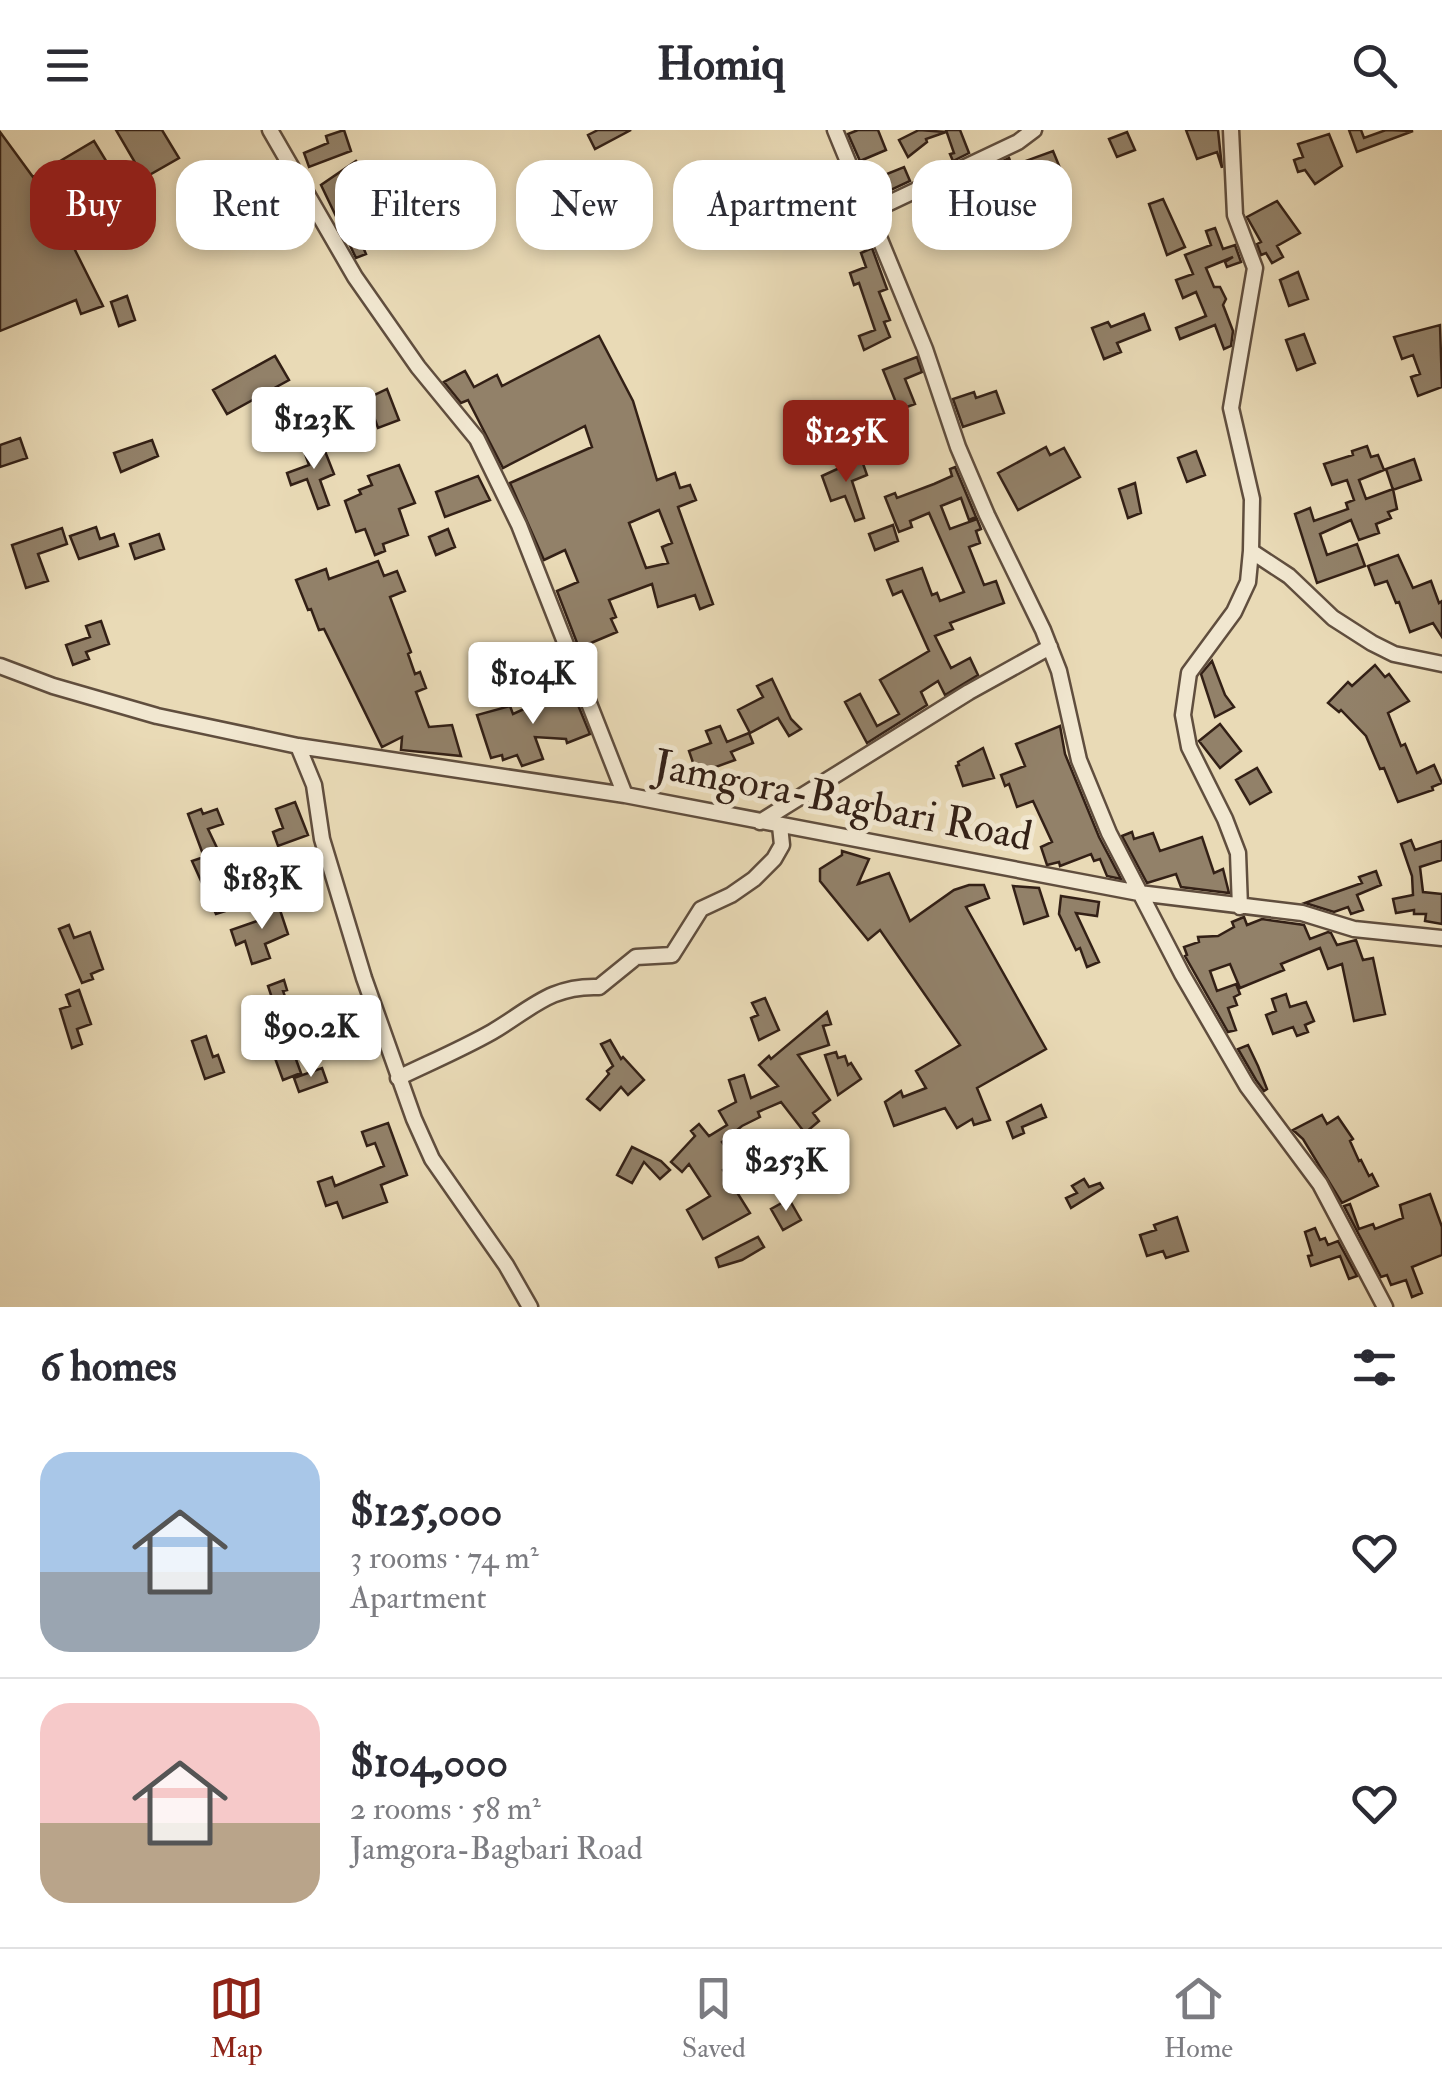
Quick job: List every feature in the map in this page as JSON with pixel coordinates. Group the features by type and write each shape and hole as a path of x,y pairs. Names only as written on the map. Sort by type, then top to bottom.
{"street":[{"path":"270,130 355,277 418,367 477,438 519,525 625,795"},
{"path":"834,130 847,160"},
{"path":"892,202 1018,142 1034,130"},
{"path":"1231,130 1235,215 1255,268 1231,408 1252,499 1251,551 1248,582 1234,612 1189,674 1183,716 1189,747 1238,853 1240,907"},
{"path":"885,250 986,515 1050,647 1072,720 1079,760 1109,833 1247,1086 1320,1184 1385,1307"},
{"path":"1251,551 1289,576 1333,618 1372,643 1394,654 1442,664"},
{"path":"760,822 968,692 1050,647"},
{"name":"Jamgora-Bagbari Road","path":"0,666 157,716 298,746 625,795 1139,892 1302,913 1354,930 1442,938"},
{"path":"298,746 314,785 322,838 398,1078 432,1158 530,1307"},
{"path":"398,1078 492,1032 543,998 580,985 599,986 636,958 672,954 700,909 732,895 774,859 782,844 780,826"}],"building":[{"path":"116,130 162,130 179,158 156,171 156,160 134,160"},
{"path":"344,130 351,151 315,165 315,160 306,160 304,153 328,143 326,136"},
{"path":"598,130 631,130 595,149 588,135"},
{"path":"878,130 886,150 860,160 848,134"},
{"path":"919,130 946,132 926,139 908,157 899,140"},
{"path":"946,130 960,130 969,153 953,160 950,154 954,153"},
{"path":"1186,130 1218,130 1222,168 1217,152 1197,159"},
{"path":"1349,130 1361,130 1364,138 1386,130 1413,131 1357,152"},
{"path":"0,132 30,173 30,250 75,250 103,306 81,314 76,300 0,331"},
{"path":"1127,132 1135,150 1117,157 1109,139"},
{"path":"1329,134 1342,166 1315,184 1305,170 1298,172 1294,160 1303,157 1298,144"},
{"path":"94,141 106,160 62,160"},
{"path":"1053,151 1057,160 1028,160"},
{"path":"904,167 910,181 892,189 892,172"},
{"path":"335,175 335,214 321,185"},
{"path":"1163,199 1185,247 1167,255 1149,204"},
{"path":"1277,201 1300,233 1277,246 1283,257 1272,263 1266,253 1261,255 1257,244 1261,242 1247,217"},
{"path":"1215,228 1223,249 1235,245 1241,262 1227,267 1225,262 1233,257 1206,268 1214,287 1220,287 1226,299 1223,305 1233,331 1231,346 1224,349 1215,325 1180,339 1176,328 1206,316 1196,292 1183,298 1176,280 1193,274 1185,255 1211,245 1206,231"},
{"path":"352,250 364,250 366,254 356,258"},
{"path":"873,250 887,289 879,292 890,320 884,322 890,337 864,350 859,336 875,330 859,283 854,285 850,273 866,267 861,253"},
{"path":"1298,272 1308,299 1289,306 1280,280"},
{"path":"127,296 135,320 119,326 111,302"},
{"path":"1144,314 1150,330 1117,343 1121,352 1104,359 1092,328 1108,322 1111,327"},
{"path":"1440,325 1442,387 1418,396 1411,377 1420,374 1413,355 1402,359 1394,337"},
{"path":"1304,334 1315,363 1297,370 1286,340"},
{"path":"599,336 633,401 657,480 675,473 680,488 690,485 696,500 678,507 713,604 700,609 695,595 658,607 652,584 609,600 617,632 579,648 557,591 578,582 565,550 544,560 510,483 592,447 585,426 503,468 468,400 461,403 444,382 465,371 474,387 497,375 502,386","holes":["659,510 672,543 662,547 668,563 646,568 629,523"]},
{"path":"275,356 289,380 227,414 213,390"},
{"path":"917,357 922,372 905,379 915,404 899,410 883,370"},
{"path":"387,389 399,420 378,428 373,414 357,420 352,406"},
{"path":"996,391 1004,413 963,427 953,399 974,392 976,398"},
{"path":"20,438 27,458 0,467 0,445"},
{"path":"152,440 158,456 121,472 114,453"},
{"path":"321,441 334,474 320,480 329,505 318,509 307,479 291,485 287,473 309,465 303,448"},
{"path":"1367,446 1371,457 1378,455 1384,470 1359,480 1366,499 1393,489 1397,509 1388,512 1391,518 1376,524 1379,533 1359,540 1351,520 1320,534 1327,555 1357,544 1365,566 1317,583 1295,514 1310,508 1314,521 1348,509 1346,503 1354,500 1347,480 1332,485 1324,464"},
{"path":"1046,447 1050,455 1064,448 1080,477 1018,510 998,473"},
{"path":"1196,451 1205,475 1187,482 1178,458"},
{"path":"861,458 867,475 852,481 864,518 855,521 845,496 831,501 822,476"},
{"path":"1414,459 1421,480 1393,490 1386,469"},
{"path":"399,465 415,503 399,509 408,535 383,544 385,551 375,555 365,529 356,532 345,501 372,485 368,476"},
{"path":"955,467 976,517 969,520 961,498 941,506 950,529 977,519 980,543 969,547 984,585 996,581 1004,603 950,623 953,629 935,636 951,668 970,658 978,675 945,695 938,681 921,692 927,705 867,743 845,702 860,694 877,726 899,714 880,680 929,651 902,591 893,595 887,580 922,568 932,595 937,593 940,601 964,592 929,513 910,521 912,527 899,532 885,497 895,493 897,498 934,484 952,476 950,469"},
{"path":"478,476 490,500 445,517 436,492"},
{"path":"1135,483 1141,513 1128,518 1119,489"},
{"path":"893,525 898,541 875,550 869,534"},
{"path":"96,527 100,539 114,534 118,546 79,559 70,536"},
{"path":"62,528 67,544 38,554 48,581 26,588 12,545"},
{"path":"448,529 455,547 436,555 429,537"},
{"path":"159,534 164,549 135,559 130,544"},
{"path":"1398,555 1413,588 1431,581 1439,603 1442,601 1442,637 1433,623 1410,632 1387,581 1375,585 1368,566"},
{"path":"378,561 384,576 397,571 405,591 390,597 415,674 420,672 426,688 416,692 429,727 452,725 461,756 401,750 402,737 382,747 324,629 319,630 311,609 308,610 296,580 326,569 329,579"},
{"path":"101,621 109,644 86,652 89,659 73,665 66,645 90,637 86,626"},
{"path":"1212,661 1234,707 1215,717 1201,674"},
{"path":"1375,665 1385,677 1389,674 1409,701 1388,713 1401,746 1405,744 1417,773 1434,765 1442,783 1398,802 1366,736 1341,710 1328,703 1348,682 1352,686"},
{"path":"772,679 791,719 801,729 789,736 778,718 750,733 738,710 763,697 757,686"},
{"path":"571,688 590,734 567,743 566,739 535,737 543,759 522,766 517,755 503,760 502,755 491,758 477,715 510,706 513,714"},
{"path":"1220,724 1241,751 1220,768 1199,741"},
{"path":"720,726 727,742 749,733 753,743 731,752 735,760 710,769 712,775 699,780 689,751 711,743 706,731"},
{"path":"1060,726 1065,754 1121,879 1107,876 1100,859 1094,861 1091,854 1060,866 1059,862 1047,865 1041,847 1052,842 1033,801 1017,807 1009,784 1005,786 1001,775 1025,766 1016,744"},
{"path":"983,748 994,778 963,786 958,762"},
{"path":"1257,768 1271,792 1250,804 1236,780"},
{"path":"295,802 308,835 278,846 273,832 283,828 276,809"},
{"path":"201,809 203,814 217,809 223,824 208,829 238,892 227,895 232,909 216,914 192,861 204,857 188,814"},
{"path":"1132,832 1134,839 1153,833 1160,851 1202,837 1214,873 1223,869 1229,893 1181,887 1176,874 1147,883 1122,836"},
{"path":"1411,840 1415,850 1442,841 1442,860 1420,867 1423,892 1442,894 1442,924 1425,921 1426,914 1414,914 1414,910 1396,913 1393,899 1413,895 1412,876 1401,844"},
{"path":"842,851 869,859 858,884 889,873 910,921 954,890 984,885 989,898 966,907 1046,1049 977,1088 990,1120 974,1125 972,1119 957,1128 945,1108 894,1126 885,1102 901,1091 903,1097 926,1088 916,1071 960,1045 880,930 868,940 820,881 820,869 842,855"},
{"path":"1376,871 1381,885 1357,895 1363,910 1351,914 1348,907 1334,912 1305,903 1362,883 1359,877"},
{"path":"1013,886 1039,888 1048,916 1024,924"},
{"path":"1061,896 1099,902 1097,916 1076,913 1099,962 1087,967 1080,948 1076,950 1059,914"},
{"path":"277,901 288,934 265,944 270,958 252,964 245,941 236,945 231,930 260,920 257,913"},
{"path":"1244,917 1247,925 1262,919 1304,925 1310,939 1328,932 1337,945 1356,940 1363,960 1373,958 1385,1014 1354,1021 1342,964 1328,969 1320,948 1281,964 1284,970 1240,988 1230,964 1210,971 1217,991 1236,984 1240,994 1234,997 1237,1005 1228,1008 1236,1030 1228,1032 1185,956 1184,947 1199,942 1198,937 1218,936 1234,927 1232,922"},
{"path":"69,925 74,938 90,932 103,969 82,983 59,929"},
{"path":"284,980 287,990 283,991 297,1030 314,1024 317,1034 290,1043 301,1073 283,1080 272,1050 279,1047 265,1008 274,1004 268,986"},
{"path":"79,990 91,1024 77,1029 82,1044 72,1048 60,1009 70,1006 66,995"},
{"path":"1286,994 1290,1007 1306,1002 1314,1021 1305,1025 1308,1032 1297,1036 1293,1027 1273,1034 1266,1015 1276,1011 1272,999"},
{"path":"765,998 779,1030 759,1040 751,1018 758,1015 752,1003"},
{"path":"827,1012 831,1024 823,1026 829,1045 798,1055 830,1100 813,1113 819,1121 805,1133 781,1102 758,1112 760,1117 722,1142 735,1161 723,1170 750,1213 703,1239 687,1210 710,1196 689,1164 682,1172 671,1162 695,1136 691,1131 699,1124 709,1136 727,1125 719,1111 736,1102 729,1080 744,1075 751,1098 778,1086 759,1065"},
{"path":"206,1036 213,1057 218,1055 224,1072 205,1079 192,1041"},
{"path":"610,1040 621,1059 644,1080 628,1095 621,1087 600,1110 587,1099 613,1066 601,1044"},
{"path":"1248,1045 1267,1089 1264,1091 1238,1049"},
{"path":"836,1052 838,1058 845,1056 861,1079 838,1095 825,1055"},
{"path":"322,1068 327,1082 299,1092 294,1078"},
{"path":"1041,1105 1046,1117 1022,1127 1024,1133 1013,1138 1007,1122"},
{"path":"1322,1115 1327,1124 1338,1117 1353,1139 1350,1141 1359,1161 1378,1186 1342,1203 1303,1139 1293,1130"},
{"path":"388,1123 407,1175 381,1185 387,1202 343,1218 337,1202 326,1206 318,1182 332,1177 335,1186 384,1166 375,1143 367,1146 362,1132"},
{"path":"632,1147 661,1161 670,1170 660,1179 644,1162 632,1183 617,1175"},
{"path":"1084,1179 1089,1187 1100,1183 1103,1188 1071,1208 1066,1198 1077,1193 1072,1186"},
{"path":"1430,1194 1442,1227 1442,1255 1412,1267 1422,1293 1412,1297 1406,1280 1391,1285 1387,1275 1381,1277 1344,1206 1350,1204 1359,1229 1373,1224 1375,1229 1403,1218 1400,1205"},
{"path":"789,1199 801,1220 783,1230 771,1209"},
{"path":"1177,1217 1188,1251 1166,1258 1163,1251 1147,1256 1140,1235"},
{"path":"1315,1228 1320,1240 1325,1238 1328,1245 1338,1241 1357,1276 1349,1279 1340,1256 1311,1266 1305,1232"},
{"path":"758,1237 764,1247 719,1267 716,1258"}]}
